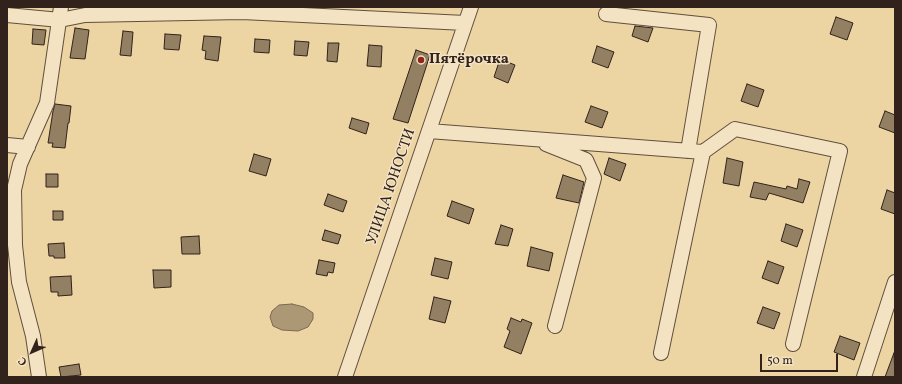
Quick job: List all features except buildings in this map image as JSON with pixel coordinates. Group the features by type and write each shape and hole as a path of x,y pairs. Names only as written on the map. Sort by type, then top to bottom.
{"street":[{"name":"УЛИЦА ЮНОСТИ","path":"345,377 471,7"},
{"path":"7,15 242,12 465,22"},
{"path":"39,377 33,336 19,282 15,245 14,190 20,164 47,103 61,14"},
{"path":"606,14 709,25 688,151"},
{"path":"428,131 703,152 735,129 840,151 793,344"},
{"path":"533,139 586,160 594,178 555,326"},
{"path":"7,145 28,147"},
{"path":"661,353 703,152"},
{"path":"864,377 895,282"}],"shaded area":[{"path":"292,304 304,307 313,313 313,319 308,327 298,331 282,330 273,326 270,317 272,311 279,305"}],"place":[{"name":"Пятёрочка","path":"421,60"}]}
